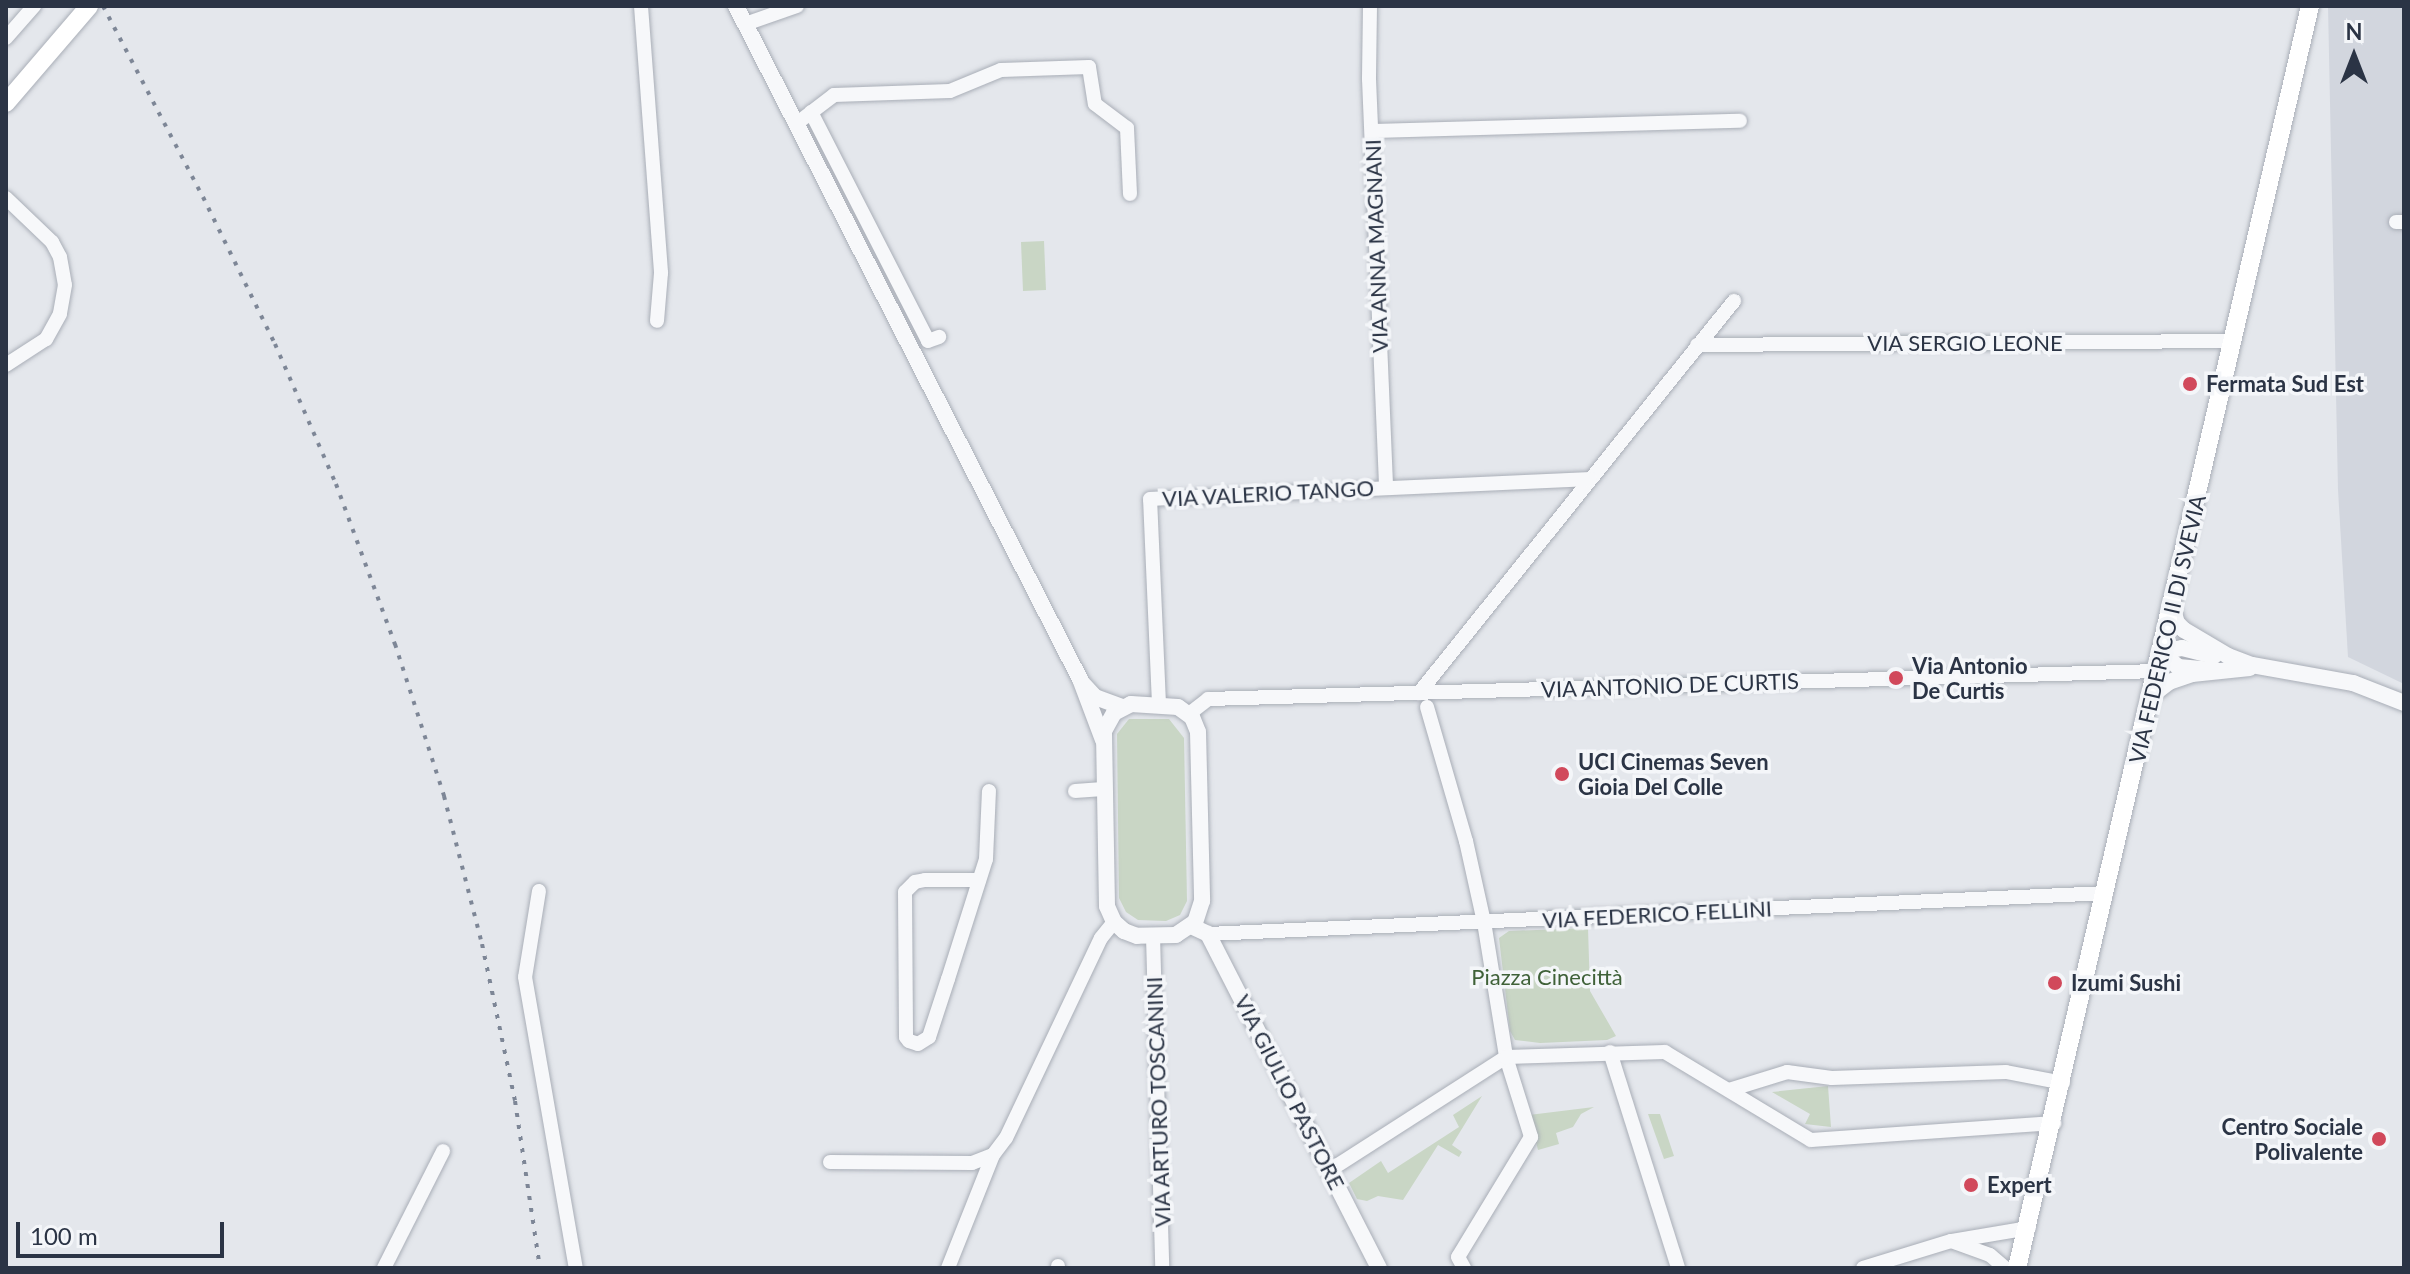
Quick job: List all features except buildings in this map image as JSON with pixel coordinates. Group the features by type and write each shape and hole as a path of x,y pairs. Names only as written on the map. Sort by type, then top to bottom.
{"main road":[{"path":"6,103 89,6"},
{"name":"VIA FEDERICO II DI SVEVIA","path":"2021,1263 2310,6"}],"street":[{"path":"6,38 34,6"},
{"path":"641,6 661,273 657,321"},
{"path":"736,6 1080,679 1103,740"},
{"path":"745,24 797,6"},
{"name":"VIA ANNA MAGNANI","path":"1370,6 1386,487"},
{"path":"796,124 834,95 950,91 1001,70 1089,67 1095,104 1127,128 1130,194"},
{"path":"811,112 928,341 939,337"},
{"path":"1372,131 1740,121"},
{"path":"6,198 52,242 60,257 65,285 60,314 46,339 6,365"},
{"path":"1419,693 1734,301"},
{"name":"VIA SERGIO LEONE","path":"1697,345 2233,341"},
{"name":"VIA VALERIO TANGO","path":"1159,704 1150,499 1590,479"},
{"path":"2172,606 2177,623 2184,630 2228,656"},
{"path":"2161,652 2182,648 2228,656 2268,668 2353,683 2404,703"},
{"path":"2161,652 2178,667 2216,670 2268,668"},
{"path":"2151,696 2169,682 2216,670"},
{"name":"VIA ANTONIO DE CURTIS","path":"1189,714 1208,699 2157,671"},
{"path":"1080,679 1095,697 1122,707 1169,704 1189,714 1199,737 1202,894 1200,910 1191,926 1176,935 1131,934 1114,922 1107,906 1103,740 1106,724 1122,707"},
{"path":"1427,707 1466,841 1484,922 1506,1057 1531,1137 1458,1257 1464,1268"},
{"path":"1075,791 1103,789"},
{"path":"979,880 925,880 915,882 905,892 906,1037 909,1041 918,1044 929,1037 979,880 989,844 989,791"},
{"path":"539,891 525,977 576,1268"},
{"name":"VIA FEDERICO FELLINI","path":"1208,934 2106,893"},
{"path":"948,1268 993,1155 1006,1138 1101,938 1114,922"},
{"path":"1191,926 1208,934"},
{"name":"VIA GIULIO PASTORE","path":"1208,934 1379,1268"},
{"name":"VIA ARTURO TOSCANINI","path":"1153,936 1162,1268"},
{"path":"1610,1052 1678,1268"},
{"path":"1330,1170 1506,1057 1610,1052 1669,1053 1811,1140 2054,1123"},
{"path":"1729,1090 1787,1072 1832,1078 2006,1072 2063,1083"},
{"path":"384,1268 443,1151"},
{"path":"830,1162 972,1163 993,1155"},
{"path":"1863,1268 1951,1241 2029,1228"},
{"path":"1951,1241 1990,1255 2005,1268"}],"shaded area":[{"path":"2328,6 2404,6 2404,684 2348,657 2338,490"}],"green space":[{"path":"1044,241 1046,290 1023,291 1021,242"},
{"path":"1129,719 1169,719 1184,738 1187,901 1180,915 1166,921 1138,920 1126,912 1119,898 1117,734"},
{"name":"Piazza Cinecittà","path":"1588,928 1590,991 1616,1036 1607,1040 1540,1043 1515,1040 1510,1031 1499,938 1509,931"},
{"path":"1828,1086 1831,1127 1805,1124 1810,1114 1772,1092"},
{"path":"1482,1096 1452,1145 1462,1152 1459,1157 1438,1145 1403,1200 1378,1196 1367,1201 1357,1199 1349,1183 1381,1161 1388,1173 1459,1127 1453,1115"},
{"path":"1594,1107 1581,1114 1573,1127 1556,1133 1559,1144 1538,1150 1529,1115"},
{"path":"1648,1114 1660,1114 1674,1156 1664,1159"}],"railway":[{"path":"103,6 203,197 275,344 336,484 395,644 444,796 482,944 515,1101 540,1268"}],"place":[{"name":"Fermata Sud Est","path":"2190,384"},
{"name":"Via Antonio De Curtis","path":"1896,678"},
{"name":"UCI Cinemas Seven Gioia Del Colle","path":"1562,774"},
{"name":"Izumi Sushi","path":"2055,983"},
{"name":"Centro Sociale Polivalente","path":"2379,1139"},
{"name":"Expert","path":"1971,1185"}]}
